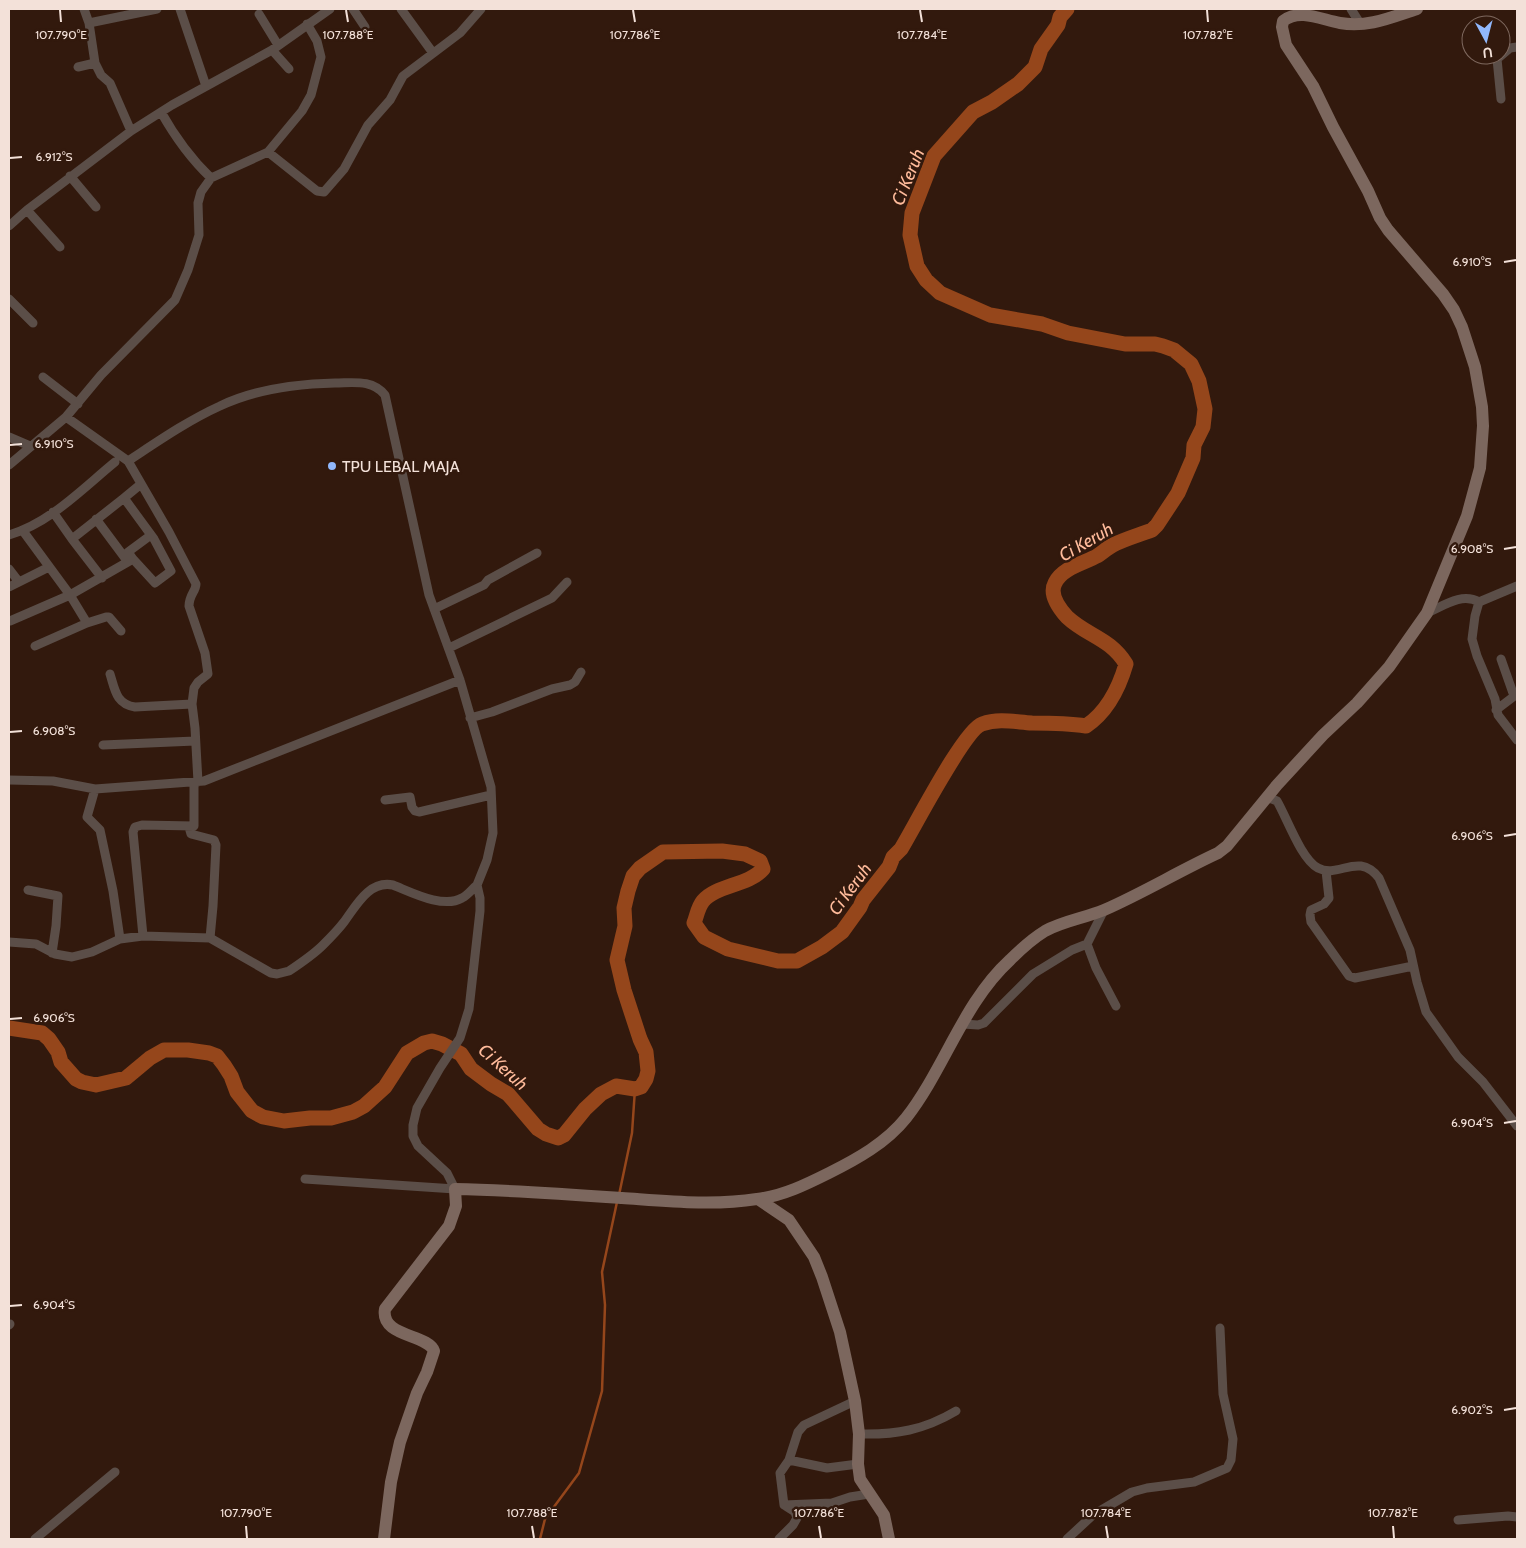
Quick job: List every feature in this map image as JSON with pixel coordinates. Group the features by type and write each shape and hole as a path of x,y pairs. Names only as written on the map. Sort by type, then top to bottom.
{"street":[{"path":"84,9 90,23 95,63 101,75 110,83 131,131"},
{"path":"90,23 157,9"},
{"path":"180,9 206,86"},
{"path":"9,226 70,176 131,131 275,47 330,9"},
{"path":"353,9 365,28"},
{"path":"401,9 433,53"},
{"path":"268,152 317,191 324,192 344,169 368,125 390,100 403,76 460,33 481,9"},
{"path":"1351,9 1360,25"},
{"path":"305,1179 678,1202 758,1199 783,1193 826,1175 870,1150 905,1119 979,996 994,975 1034,938 1058,925 1104,910 1218,853 1227,846 1323,735 1357,703 1390,667 1427,613 1467,516 1480,468 1483,426 1482,407 1475,367 1462,327 1444,294 1388,230 1380,218 1317,93 1286,45 1282,28 1283,21 1288,17 1318,17 1340,23 1360,25 1374,23 1417,9"},
{"path":"259,14 275,47 289,69"},
{"path":"9,464 66,417 101,375 175,300 188,270 199,235 198,203 201,192 211,178 268,152 297,118 311,95 321,57 319,47 307,24"},
{"path":"1501,99 1497,60 1510,48 1517,46"},
{"path":"78,67 95,63"},
{"path":"161,112 178,140 211,178"},
{"path":"70,176 96,207"},
{"path":"27,210 60,247"},
{"path":"9,299 33,323"},
{"path":"43,377 78,404"},
{"path":"9,942 36,944 52,953 72,957 92,952 120,939 143,936 210,938 271,973 284,973 322,946 343,924 356,904 369,891 387,884 433,900 452,902 461,899 477,884 487,860 493,832 491,787 460,680 434,609 385,395 379,388 369,384 358,383 300,384 248,395 220,406 128,461"},
{"path":"66,417 128,461 169,532 196,584 189,599 189,606 205,653 208,674 194,688 192,704 195,741 196,825 189,827 142,825 135,827 133,832 143,936"},
{"path":"9,438 30,446"},
{"path":"9,535 23,531 53,512 115,462"},
{"path":"72,539 140,484"},
{"path":"96,519 128,557 154,583 170,573 170,568 151,535 124,498"},
{"path":"53,512 102,578"},
{"path":"23,531 70,595 87,623"},
{"path":"10,621 70,595 102,578 151,535"},
{"path":"434,609 484,585 488,580 537,553"},
{"path":"9,587 49,567"},
{"path":"9,568 19,582"},
{"path":"449,648 552,598 567,582"},
{"path":"1427,613 1467,597 1479,602 1517,586"},
{"path":"1479,602 1472,639 1495,699 1496,710 1500,719 1517,740"},
{"path":"35,646 87,623 106,617 121,631"},
{"path":"1496,710 1516,695 1501,658"},
{"path":"470,718 492,712 552,689 570,685 575,682 582,672"},
{"path":"110,674 117,697 129,706 192,704"},
{"path":"9,780 53,780 95,789 196,782 226,773 460,680"},
{"path":"103,746 195,741"},
{"path":"95,789 87,817 100,830 114,891 120,939"},
{"path":"385,800 410,797 412,807 415,811 419,812 492,795"},
{"path":"1267,798 1277,802 1299,845 1310,862 1316,867 1326,871 1357,866 1368,867 1373,870 1386,893 1410,950 1426,1012 1458,1057 1482,1082 1517,1127"},
{"path":"189,827 191,834 211,838 216,845 210,938"},
{"path":"1326,871 1329,898 1324,904 1311,910 1311,922 1349,976 1355,978 1413,966"},
{"path":"384,1539 391,1482 400,1442 434,1351 432,1346 406,1335 390,1324 384,1316 389,1302 448,1226 456,1206 455,1189 447,1173 418,1146 414,1136 413,1125 417,1108 460,1038 469,1009 480,898 477,884"},
{"path":"28,890 58,895 52,953"},
{"path":"1104,910 1088,944 1096,968 1116,1006"},
{"path":"963,1024 978,1026 984,1023 1033,974 1072,950 1088,944"},
{"path":"758,1199 789,1220 814,1257 822,1277 840,1332 855,1401 859,1434 858,1464 860,1480 884,1515 890,1539"},
{"path":"1067,1539 1093,1515 1132,1492 1147,1488 1194,1482 1227,1468 1232,1460 1233,1438 1223,1394 1220,1328"},
{"path":"779,1539 796,1522 797,1518 794,1512 784,1505 780,1473 789,1460 798,1432 804,1425 855,1401"},
{"path":"859,1434 886,1434 917,1429 942,1420 956,1411"},
{"path":"789,1460 827,1468 858,1464"},
{"path":"35,1539 115,1472"},
{"path":"784,1505 832,1503 850,1497 869,1494"},
{"path":"1458,1520 1517,1517"}],"waterway":[{"name":"Ci Keruh","path":"9,1028 42,1033 49,1039 58,1052 61,1062 76,1079 96,1085 126,1078 150,1058 164,1050 188,1050 209,1053 217,1056 224,1065 231,1076 237,1092 252,1111 263,1117 284,1121 331,1118 353,1112 364,1106 385,1087 407,1053 424,1043 432,1041 461,1054 471,1069 508,1094 538,1129 558,1138 564,1135 585,1109 601,1094 616,1086 635,1089 641,1087 646,1079 648,1071 646,1052 624,990 617,960 625,926 624,908 628,891 633,876 640,868 663,852 722,851 745,854 760,861 763,869 757,875 716,892 703,901 694,923 704,937 728,949 778,961 797,961 822,947 842,932 863,900 889,867 893,857 901,849 952,761 974,730 982,724 995,721 1059,723 1086,726 1100,714 1120,682 1126,664 1113,648 1067,617 1056,601 1053,587 1058,578 1074,566 1097,556 1113,545 1152,530 1157,525 1178,493 1193,458 1194,445 1203,427 1205,409 1199,381 1191,364 1174,350 1163,346 1155,344 1125,344 1068,333 1042,324 990,315 940,293 926,280 917,266 910,235 912,213 934,156 973,112 992,102 1018,84 1035,67 1041,49 1058,25 1060,17 1067,9"},
{"path":"619,1195 632,1133 635,1089"},
{"path":"540,1539 545,1519 579,1473 602,1391 605,1305 602,1272 617,1202"}],"place":[{"name":"TPU LEBAL MAJA","path":"332,466"}]}
